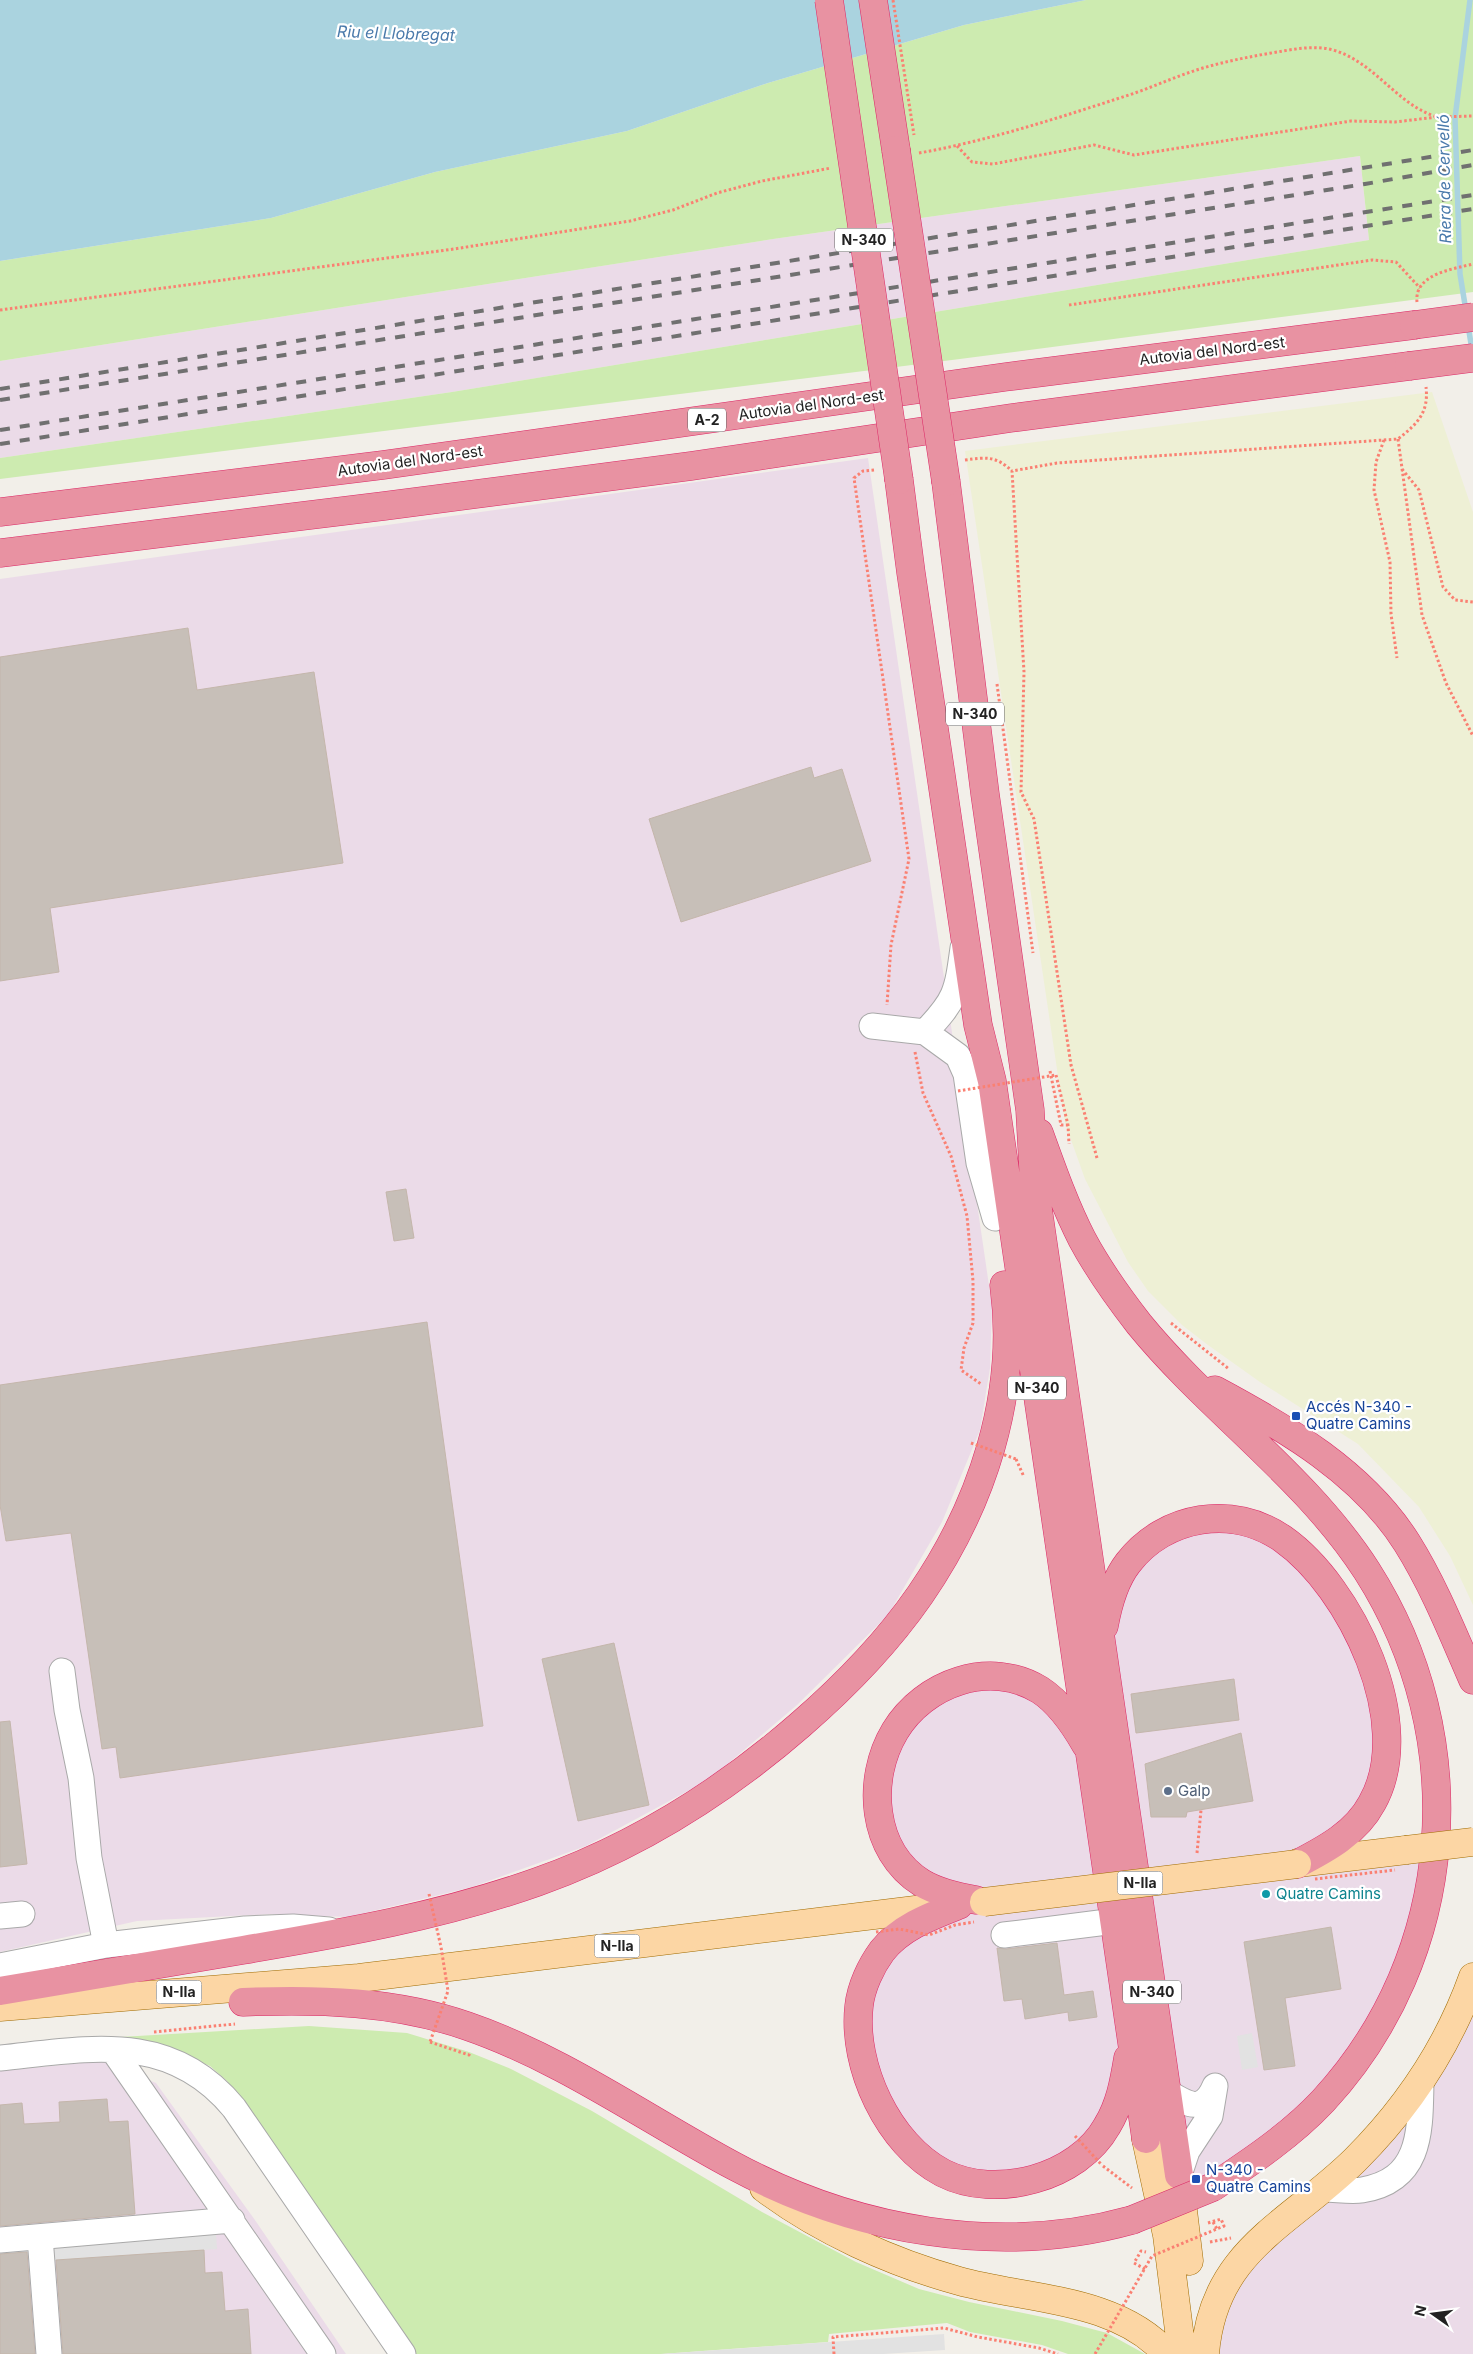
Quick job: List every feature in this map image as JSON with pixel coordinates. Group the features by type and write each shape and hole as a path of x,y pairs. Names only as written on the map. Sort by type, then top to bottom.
{"highway":[{"name":"N-340","path":"828,0 900,480 912,583 978,1025 992,1081 1146,2140"},
{"name":"N-340","path":"873,0 946,482 986,804 1030,1110 1034,1182 1179,2175"},
{"name":"Autovia del Nord-est","path":"0,512 393,464 1005,377 1473,316"},
{"path":"0,552 365,509 674,468 1012,418 1473,358"},
{"path":"0,1991 349,1932 431,1914 486,1899 540,1881 619,1847 700,1801 768,1752 837,1692 880,1648 906,1615 954,1542 969,1510 992,1444 1004,1388 1008,1351 1005,1293 977,1083 978,1025"},
{"path":"242,2013 320,2000 396,2007 467,2026 504,2040 570,2072 737,2168 798,2194 843,2210 880,2221 955,2236 1031,2238 1070,2234 1132,2220 1213,2187 1261,2156 1293,2130 1338,2083 1372,2037 1392,2001 1410,1962 1422,1925 1435,1858 1438,1802 1436,1763 1429,1721 1419,1681 1388,1605 1367,1570 1316,1504 1184,1374 1140,1325 1094,1259 1069,1210 1030,1110"},
{"path":"1184,1374 1289,1434 1327,1459 1364,1489 1391,1521 1418,1562 1473,1680"},
{"path":"1101,1640 1115,1585 1127,1564 1146,1544 1185,1522 1204,1518 1225,1518 1265,1529 1282,1538 1315,1568 1331,1589 1357,1634 1376,1678 1384,1710 1387,1740 1385,1769 1372,1804 1359,1822 1323,1850 1297,1864"},
{"path":"972,1903 922,1883 897,1860 887,1843 880,1824 877,1783 888,1744 895,1730 916,1705 951,1684 985,1676 1005,1677 1024,1682 1040,1690 1057,1704 1076,1728 1090,1752"},
{"path":"972,1903 922,1920 896,1938 872,1966 859,2004 860,2049 867,2074 888,2118 903,2138 926,2162 944,2173 962,2180 983,2184 1004,2184 1046,2174 1064,2166 1095,2144 1118,2106 1124,2082 1131,2034"}],"main road":[{"name":"N-IIa","path":"0,2007 359,1978 1473,1842"},
{"path":"1205,2354 1212,2313 1228,2276 1260,2241 1324,2188 1382,2131 1421,2082 1440,2050 1473,1977"},
{"name":"N-IIa","path":"0,2025 242,2013 359,1978"},
{"name":"N-340","path":"1146,2140 1167,2235 1182,2354"},
{"path":"737,2168 776,2197 812,2219 902,2263 977,2286 1080,2307 1112,2317 1131,2325 1150,2338 1167,2354"},
{"name":"N-340","path":"1179,2175 1199,2354"}],"street":[{"path":"918,1031 946,1011 955,992 965,935"},
{"path":"872,1026 918,1031 958,1056 966,1074 980,1163 995,1218"},
{"path":"62,1671 67,1710 80,1778 89,1858 106,1945"},
{"path":"1004,1935 1115,1920"},
{"path":"0,1966 106,1945 255,1928 293,1926 349,1932"},
{"path":"0,2058 86,2050 140,2051 178,2063 194,2071 222,2093 393,2344 403,2354"},
{"path":"113,2050 323,2354"},
{"path":"1324,2188 1360,2190 1394,2179 1402,2172 1410,2160 1416,2140 1420,2117 1421,2082"},
{"path":"1167,2092 1184,2102 1198,2105 1210,2098 1215,2086 1210,2116 1187,2151 1179,2175"},
{"path":"0,2240 232,2220"},
{"path":"40,2237 49,2354"}],"path":[{"path":"922,152 957,146 1126,96 1209,66 1249,57 1311,48 1332,50 1350,57 1380,78 1408,103 1422,112 1437,117"},
{"path":"957,146 972,162 993,164 1094,145 1134,155 1351,121 1395,122 1437,117 1473,116"},
{"path":"0,310 454,249 630,221 673,210 717,193 762,181 824,169"},
{"path":"1069,305 1372,260 1396,262 1420,288"},
{"path":"1416,295 1424,281 1445,270 1473,264"},
{"path":"1096,1158 1071,1065 1034,819 1021,792 1024,672 1012,471 1057,463 1398,439 1417,424 1428,401"},
{"path":"1398,439 1422,616 1446,683 1473,736"},
{"path":"1384,440 1376,462 1374,490 1390,562 1390,614 1397,658"},
{"path":"1402,469 1419,490 1444,587 1455,600 1473,602"},
{"path":"854,478 909,858 891,945 886,1004 918,1031 923,1093 951,1156 967,1216 973,1281 973,1323 964,1348 961,1370 982,1384 981,1391"},
{"path":"996,677 1034,959"},
{"path":"1049,1062 1061,1125 1068,1125"},
{"path":"958,1091 1056,1075 1068,1125 1070,1148"},
{"path":"1168,1320 1235,1374"},
{"path":"973,1453 977,1439"},
{"path":"971,1443 1016,1459"},
{"path":"424,2036 470,2050 468,2055 430,2042 448,1991 441,1947 429,1894"},
{"path":"430,1901 439,1899"},
{"path":"153,2032 242,2013"},
{"path":"1075,2136 1101,2164 1126,2184"},
{"path":"1095,2354 1152,2256 1217,2229 1224,2226 1221,2219 1213,2222 1217,2229"},
{"path":"1205,2224 1209,2242 1239,2236"},
{"path":"1145,2268 1134,2263 1141,2251 1146,2252"},
{"path":"834,2354 833,2337 944,2328 978,2338 1039,2348 1058,2354"}],"shaded area":[{"path":"1360,156 1369,240 452,392 0,458 0,361 773,239"},
{"path":"868,458 992,1306 990,1368 980,1430 942,1522 888,1615 797,1705 710,1779 586,1846 472,1887 348,1917 272,1914 137,1921 0,1952 0,579"},
{"path":"1265,1529 1357,1634 1385,1769 1323,1850 1434,1847 1431,1885 1349,2070 1191,2198 1131,2036 1095,2144 983,2183 898,2133 859,2004 935,1890 880,1824 905,1717 1005,1677 1076,1728 1108,1607 1166,1530"},
{"path":"1473,1977 1473,2354 1205,2354 1219,2294 1354,2161"},
{"path":"1252,2033 1258,2067 1242,2070 1237,2036"},
{"path":"102,2061 156,2083 257,2223 346,2354 0,2354 0,2071"},
{"path":"216,2233 217,2249 51,2261 38,2259 0,2262 0,2247"},
{"path":"944,2334 945,2350 883,2354 661,2354"}],"green space":[{"path":"1086,0 1473,0 1473,292 952,360 0,479 0,458 452,392 1369,240 1360,156 773,239 0,361 0,261 271,218 435,172 627,131 768,83 964,25"},
{"path":"1432,392 1473,512 1473,1605 1450,1556 1419,1507 1358,1444 1260,1382 1208,1345 1182,1325 1148,1291 1128,1262 1085,1179 1065,1123 965,451"},
{"path":"309,2026 407,2033 469,2052 511,2069 592,2111 762,2212 856,2262 919,2289 1107,2333 1145,2354 1068,2354 1042,2345 970,2332 947,2323 829,2334 828,2342 661,2354 416,2354 227,2081 210,2066 177,2052 120,2037"}],"water":[{"name":"Riu el Llobregat","path":"0,0 1086,0 964,25 768,83 627,131 435,172 271,218 0,261"}],"building":[{"path":"188,628 197,690 314,672 343,863 50,908 59,972 0,981 0,657"},
{"path":"811,767 814,778 842,769 871,861 681,922 649,819"},
{"path":"406,1189 414,1238 394,1241 386,1192"},
{"path":"427,1322 483,1726 120,1778 116,1747 102,1749 71,1533 6,1541 0,1505 0,1385"},
{"path":"614,1643 649,1805 578,1821 542,1659"},
{"path":"1234,1679 1239,1720 1136,1733 1131,1694"},
{"path":"10,1721 27,1864 0,1867 0,1722"},
{"path":"1241,1733 1253,1801 1187,1812 1186,1817 1151,1817 1145,1764"},
{"path":"1331,1927 1341,1989 1285,1998 1295,2066 1264,2070 1244,1942"},
{"path":"1057,1943 1064,1995 1093,1991 1097,2017 1069,2021 1068,2012 1025,2019 1022,1999 1004,2001 997,1948 1006,1949"},
{"path":"107,2099 109,2122 128,2121 135,2214 0,2226 0,2105 22,2103 24,2124 60,2122 59,2102"},
{"path":"204,2250 205,2273 222,2272 225,2311 248,2309 251,2354 63,2354 56,2260"},
{"path":"27,2252 35,2354 0,2354 0,2254"}],"waterway":[{"name":"Riera de Cervelló","path":"1466,311 1460,274 1455,118 1470,0"},
{"name":"Riera de Cervelló","path":"1468,325 1472,350"}],"railway":[{"path":"0,389 1473,150"},
{"path":"0,400 1365,184 1473,165"},
{"path":"0,430 1473,195"},
{"path":"0,444 1473,209"}],"place":[{"name":"Accés N-340 - Quatre Camins","path":"1296,1416"},
{"name":"Galp","path":"1168,1791"},
{"name":"Quatre Camins","path":"1266,1894"},
{"name":"N-340 - Quatre Camins","path":"1196,2179"}]}
